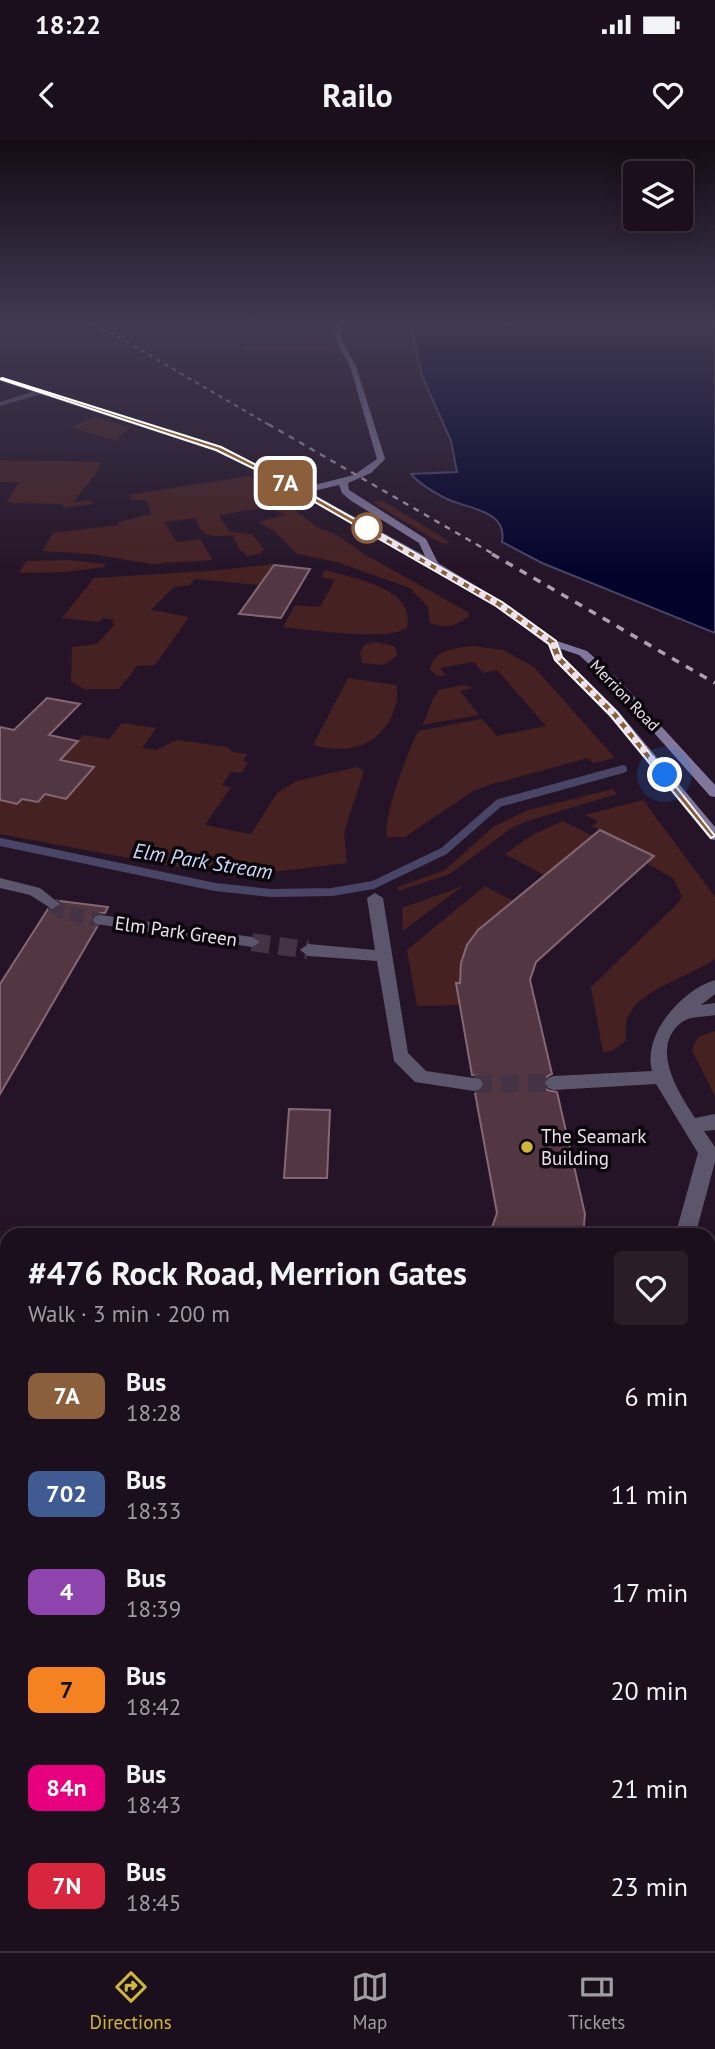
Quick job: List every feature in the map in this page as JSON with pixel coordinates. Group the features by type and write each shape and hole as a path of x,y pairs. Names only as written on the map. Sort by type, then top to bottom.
{"main road":[{"name":"Merrion Road","path":"94,408 200,441 248,463 433,565 499,604 553,643 583,653 614,681 715,793"},
{"path":"300,491 343,481 379,465 381,459 365,408"},
{"name":"Merrion Road","path":"343,481 345,491 353,498 423,541 433,565"},
{"name":"Merrion Road","path":"553,643 558,658 614,714 715,836"}],"street":[{"path":"0,883 35,891 52,904"},
{"path":"375,898 400,1056 421,1077 474,1084"},
{"name":"Elm Park Green","path":"101,920 252,942"},
{"path":"308,950 384,957"},
{"path":"687,1228 708,1152 661,1077 658,1044 675,1015 692,1000 715,986"},
{"path":"675,1015 715,1009"},
{"path":"675,1015 715,1017"},
{"path":"554,1083 661,1077"},
{"path":"690,1126 715,1122"}],"shaded area":[{"path":"95,417 131,428 122,433 117,441 70,427"},
{"path":"0,460 101,462 95,475 73,502 91,500 93,504 63,508 62,504 10,503 7,501 19,482 0,482"},
{"path":"249,476 317,527 337,535 364,554 469,613 469,616 450,626 435,625 430,623 428,607 410,588 337,562 297,554 274,531 258,522 284,515 278,511 262,509 219,516 230,532 252,534 264,549 262,553 247,556 240,551 233,535 208,535 198,525 196,518 165,522 176,542 200,539 213,560 151,564 92,554 42,551 53,533 119,525 118,522 151,514 147,500 131,500 129,495"},
{"path":"381,500 450,542 444,544 437,541 372,502"},
{"path":"70,560 105,564 104,567 66,572 19,573 26,561"},
{"path":"275,564 260,585 195,579 190,585 174,587 151,610 189,617 155,665 137,666 119,689 84,689 71,682 72,647 97,644 115,624 112,623 114,620 103,618 99,622 62,618 94,578"},
{"path":"325,570 366,581 393,594 402,603 407,614 407,628 397,632 366,634 283,627 295,605 320,607 335,580 322,577"},
{"path":"374,642 395,646 397,656 383,665 362,663 360,652 365,645"},
{"path":"473,646 503,650 534,667 615,758 593,763 588,758 492,784 473,791 405,837 387,837 392,799 418,731 482,719 497,736 546,726 497,670 483,673 474,662 440,668 446,676 433,675 436,674 430,670 432,663 440,654"},
{"path":"348,678 396,685 396,702 391,718 377,736 358,746 336,749 313,745"},
{"path":"463,685 473,688 460,691 479,715 422,725 437,690"},
{"path":"122,723 156,728 142,748 156,750 177,740 227,747 232,752 247,754 243,761 248,762 242,773 231,772 222,785 231,787 205,825 251,834 277,793 297,781 357,767 364,771 344,832 347,863 231,877 0,834 0,800 17,804 34,796 66,798 60,760 83,735 109,739"},
{"path":"613,789 617,794 527,821 510,829 450,874 398,891 398,887 445,870 493,827 528,810"},
{"path":"643,800 715,897 715,959 641,1000 627,1019 626,1041 612,1051 603,1052 591,987 678,903 682,896 673,878 646,863 653,856 592,826 598,821 585,815"},
{"path":"563,821 593,836 544,875 505,854 532,835"},
{"path":"463,886 412,924 403,931 402,908"},
{"path":"485,886 513,901 483,927 470,944 465,955 460,983 456,983 460,1005 417,1006 407,950"},
{"path":"715,1031 715,1096 692,1050 698,1037"}],"water":[{"path":"436,408 715,408 715,633 542,563 502,542 502,531 493,517 447,499 411,474 457,472 451,441"}],"building":[{"path":"274,565 310,569 281,618 239,614"},
{"path":"47,698 80,704 49,735 78,741 60,760 94,767 66,799 45,794 38,802 22,799 17,804 0,800 0,727 14,730"},
{"name":"The Seamark Building","path":"600,830 654,856 536,962 530,980 552,1074 546,1077 543,1084 547,1090 557,1092 585,1214 584,1228 492,1228 497,1213 475,1093 482,1090 485,1083 480,1076 472,1075 456,983 460,983 461,963 467,945 478,930"},
{"path":"60,901 108,907 105,913 95,913 91,918 97,927 0,1094 0,984 48,909 53,911 61,906"},
{"path":"289,1109 330,1110 327,1178 284,1178"}],"waterway":[{"name":"Elm Park Stream","path":"0,842 215,887 271,893 332,892 373,885 444,851 499,803 623,769"}],"tunnel":[{"path":"52,904 62,912 101,920"},
{"path":"252,942 308,950"},
{"path":"474,1084 554,1083"}],"railway":[{"path":"239,408 271,426"},
{"path":"268,424 495,555"},
{"path":"492,554 715,683"}],"bus line":[{"name":"7A","path":"96,408 190,438 248,463 499,604 553,643 558,658 614,714 715,836"}],"place":[{"name":"The Seamark Building","path":"527,1147"}],"route":[{"path":"367,528 359,524 499,604 553,643 558,658 614,714 665,775"}]}
